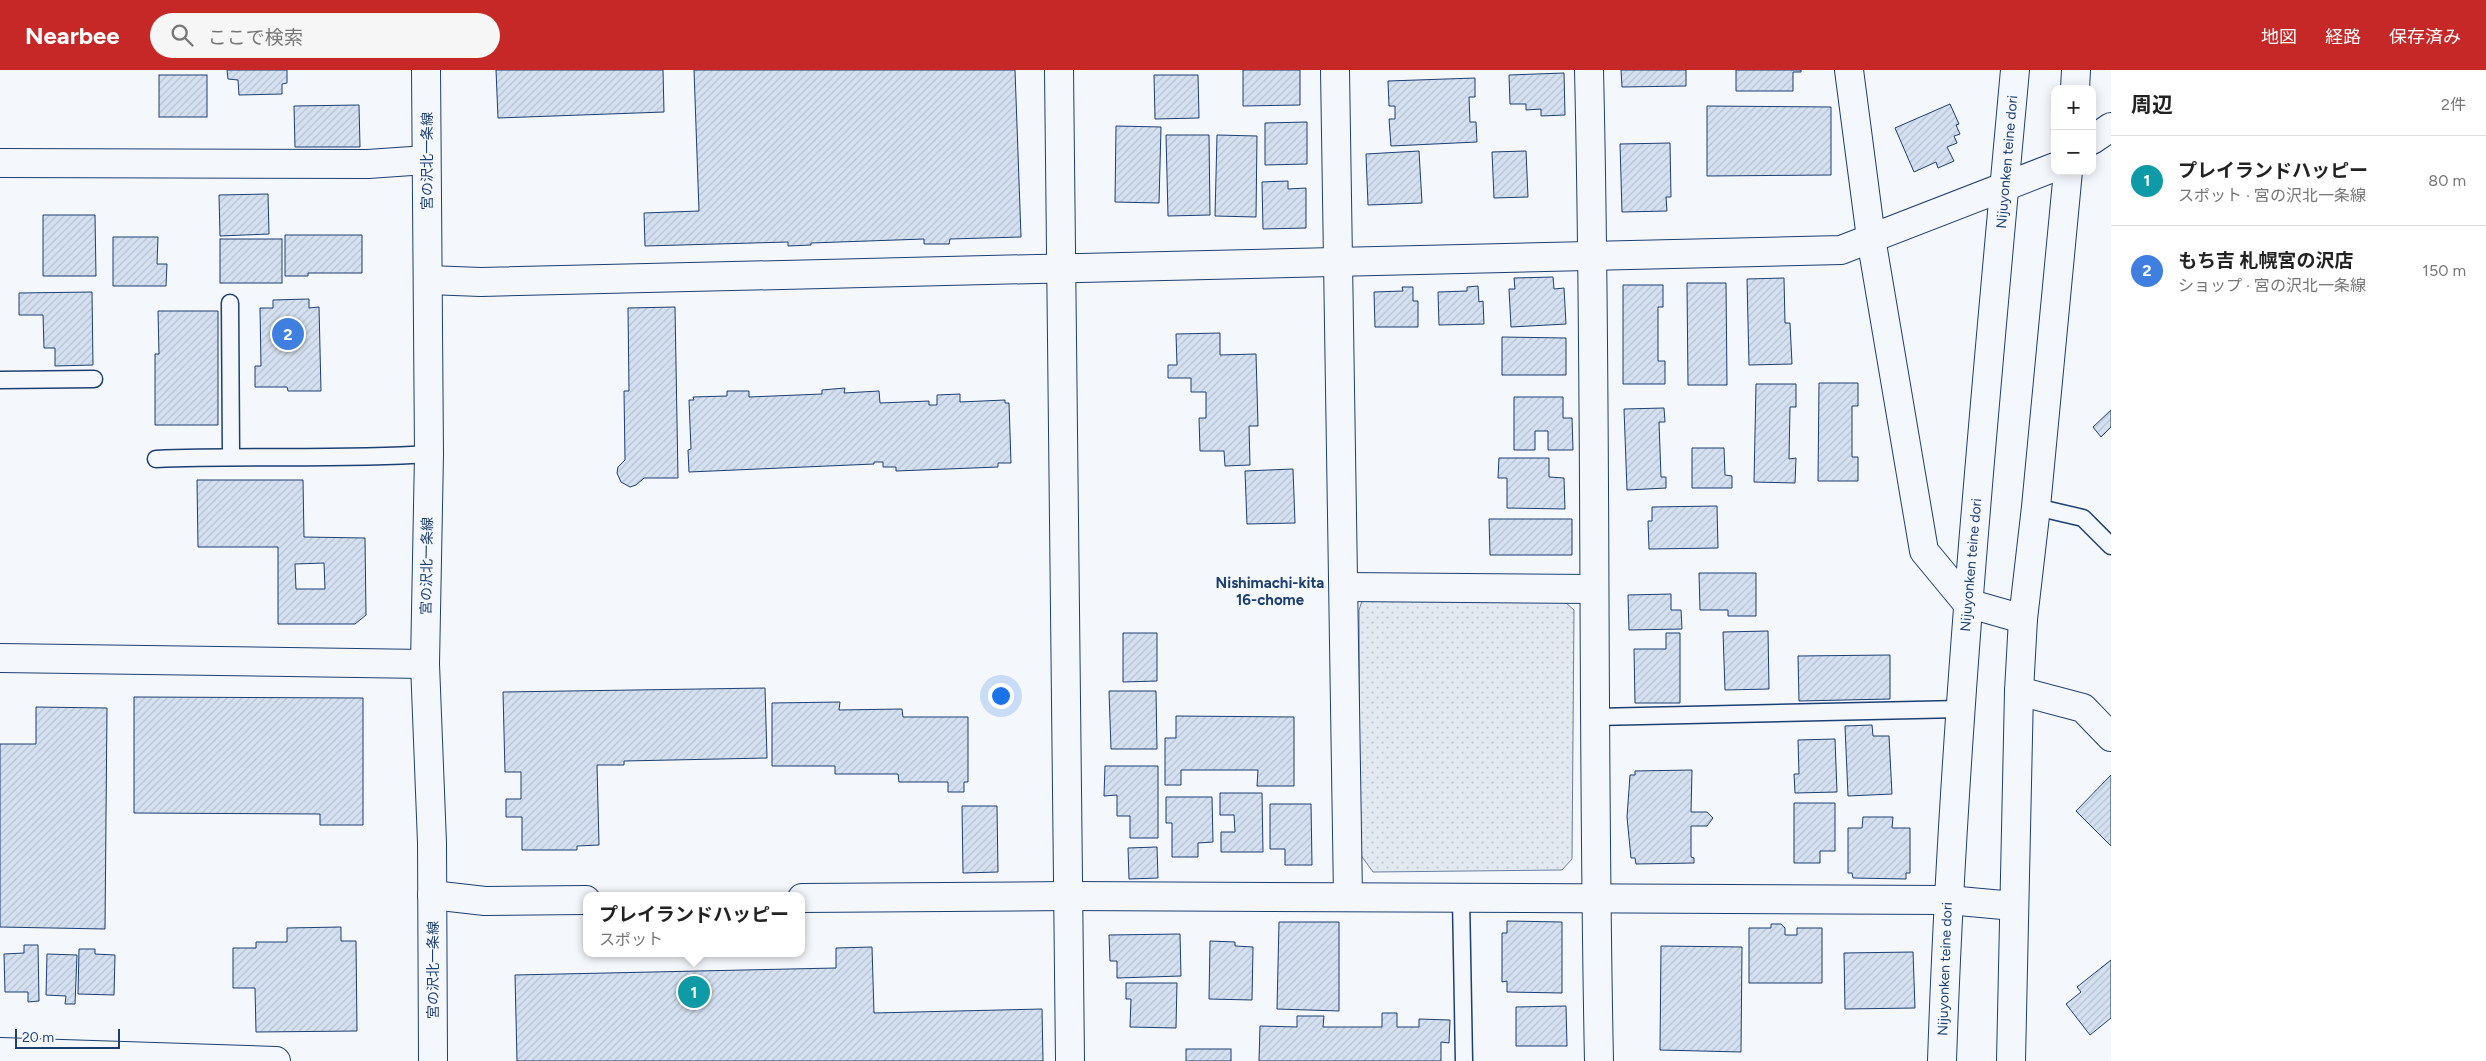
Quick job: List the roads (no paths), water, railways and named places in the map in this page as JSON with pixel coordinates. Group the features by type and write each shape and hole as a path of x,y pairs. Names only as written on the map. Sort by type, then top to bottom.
{"street":[{"name":"宮の沢北一条線","path":"426,70 429,454 424,664 432,895 433,1061"},
{"path":"1059,70 1070,1061"},
{"path":"1335,70 1348,898"},
{"path":"1589,70 1593,255 1596,899 1599,1061"},
{"path":"1850,70 1872,238 1924,550 1967,603 2023,619"},
{"name":"Nijuyonken teine dori","path":"1942,1061 1948,900 1967,603 2006,187 2015,70"},
{"path":"2075,85 2076,70"},
{"path":"2096,137 2111,127"},
{"path":"0,163 368,164 426,160"},
{"path":"428,280 481,282 1840,250 2051,169"},
{"path":"2011,1061 2019,691 2023,619 2036,507 2068,175"},
{"path":"1344,587 1594,589"},
{"path":"0,658 424,664"},
{"path":"2019,691 2083,708 2111,737"},
{"path":"432,895 485,901 583,900"},
{"path":"805,898 1068,896 1948,900 2014,906"},
{"path":"0,1052 276,1061"}],"lane":[{"path":"230,303 231,456"},
{"path":"0,380 94,379"},
{"path":"156,459 231,456 366,458 429,454"},
{"path":"2036,507 2083,518 2111,546"},
{"path":"1595,717 1961,709"},
{"path":"1461,898 1464,1061"}],"place":[{"name":"もち吉 札幌宮の沢店","path":"288,334"},
{"name":"プレイランドハッピー","path":"694,992"}],"district":[{"name":"Nishimachi-kita 16-chome","path":"1270,592"}]}
